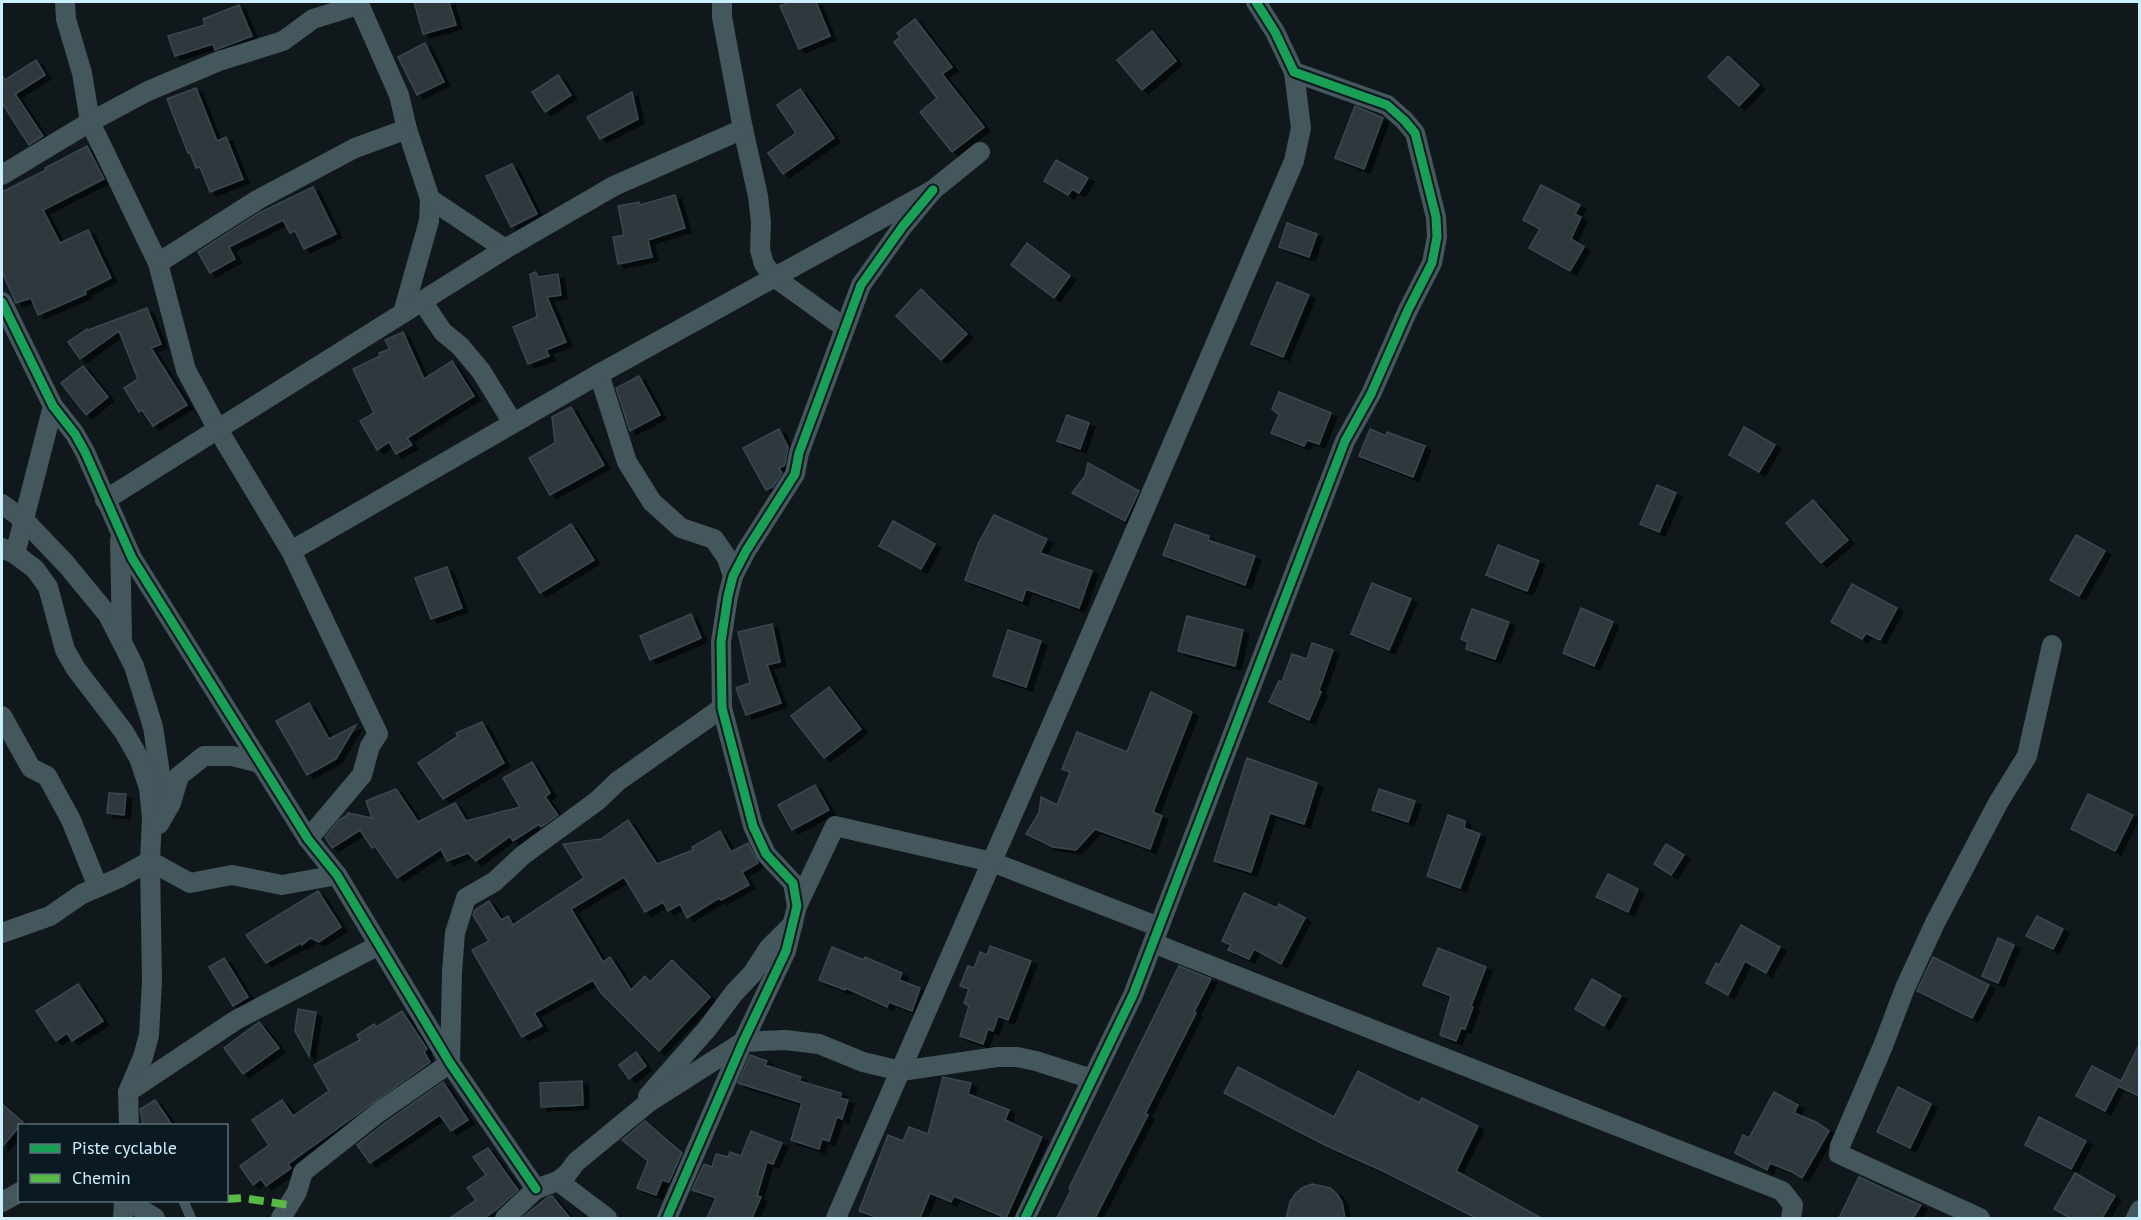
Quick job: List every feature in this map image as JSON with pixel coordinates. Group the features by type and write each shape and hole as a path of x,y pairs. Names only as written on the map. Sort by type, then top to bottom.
{"street":[{"path":"65,2 66,19 82,73 90,122 158,263 186,370 217,428 291,551 378,734 370,746 362,775 309,839"},
{"path":"722,2 722,18 758,196 761,223 760,250 764,264 774,277 845,328"},
{"path":"836,1218 1294,161 1300,128 1294,72 1275,32 1256,2"},
{"path":"2,175 90,122 148,92 219,61 283,41 313,19 358,3 399,95 407,129 430,199 429,221 403,313"},
{"path":"1025,1218 1133,995 1345,441 1371,394 1408,310 1432,263 1437,237 1436,217 1415,133 1387,105 1294,72"},
{"path":"158,263 260,199 336,158 355,148 407,129"},
{"path":"105,500 505,249 614,186 743,129"},
{"path":"291,551 599,374 933,190 980,152"},
{"path":"630,1118 752,974 795,915 793,883 766,854 753,826 722,708 721,642 728,596 733,576 746,551 795,474 799,453 861,285 903,226 933,190"},
{"path":"430,199 505,249"},
{"path":"422,301 442,332 460,346 481,371 513,423"},
{"path":"2,302 53,406 86,452 132,558 309,839 337,875 450,1063 536,1188"},
{"path":"599,374 627,462 652,502 681,528 714,539 727,558 733,576"},
{"path":"53,406 24,520 8,551 35,569 48,587 65,650 76,669 124,732 139,758 149,788 152,837"},
{"path":"2,504 24,520 66,564 108,615 134,666 153,727 161,780 150,861 152,950 149,1035 143,1057 128,1092 129,1124"},
{"path":"119,531 122,642"},
{"path":"1980,1218 1839,1154 1840,1146 1905,988 1935,923 1998,803 2027,756 2052,645"},
{"path":"450,1063 455,933 466,898 494,882 523,855 597,801 618,781 722,708"},
{"path":"2,716 31,768 47,776 66,811 98,887"},
{"path":"152,837 171,803 179,776 204,756 232,756 260,763"},
{"path":"667,1218 743,1042 786,951 795,915 835,826 992,862 1156,935 1782,1191 1793,1205 1791,1218"},
{"path":"150,861 190,884 232,875 282,885 337,875"},
{"path":"2,933 50,916 82,894 150,861"},
{"path":"128,1092 236,1020 379,945"},
{"path":"505,1218 536,1188 558,1181 567,1174 576,1162 649,1102 743,1042 785,1040 819,1044 863,1062 901,1071 998,1057 1017,1057 1092,1080"},
{"path":"281,1218 297,1192 303,1172 379,1112 450,1063"},
{"path":"558,1181 608,1218"},
{"path":"2,1202 18,1193"},
{"path":"123,1218 124,1202"},
{"path":"138,1202 142,1210 154,1218"},
{"path":"2136,1218 2139,1210"}],"lane":[{"path":"184,1202 191,1218"}],"building":[{"path":"414,2 449,2 456,25 423,34"},
{"path":"790,2 816,2 830,36 799,49 780,6"},
{"path":"239,5 252,36 215,50 213,44 175,56 168,36 205,25 203,19"},
{"path":"915,19 952,67 942,74 984,127 952,152 920,112 937,98 894,42 900,37 897,33"},
{"path":"1152,31 1176,61 1142,90 1117,60"},
{"path":"425,43 444,82 417,95 398,57"},
{"path":"1728,56 1759,85 1739,106 1708,77"},
{"path":"36,60 45,75 15,94 43,136 29,145 2,103 2,75 5,80"},
{"path":"558,75 571,95 545,112 532,92"},
{"path":"196,88 217,141 226,137 243,179 210,192 200,167 196,168 188,153 167,99"},
{"path":"800,89 834,138 783,174 768,153 796,133 777,105"},
{"path":"632,92 638,119 600,139 587,117"},
{"path":"1355,106 1383,118 1364,169 1335,158"},
{"path":"87,146 104,179 43,210 60,243 88,230 111,278 85,291 86,294 38,315 31,298 16,303 2,272 2,192"},
{"path":"1056,160 1088,178 1079,193 1072,189 1068,195 1044,181"},
{"path":"512,164 537,214 511,227 486,176"},
{"path":"1541,185 1580,205 1575,214 1581,217 1571,239 1584,247 1570,271 1529,248 1540,229 1523,220"},
{"path":"313,187 336,234 304,249 295,231 290,233 283,220 229,247 235,259 210,273 198,252 259,213"},
{"path":"675,195 685,228 648,240 652,257 618,264 613,237 624,235 618,206 639,202 640,205"},
{"path":"1287,223 1317,234 1309,257 1279,247"},
{"path":"1027,243 1070,276 1054,298 1011,265"},
{"path":"536,272 538,277 558,274 561,295 547,297 566,342 546,350 549,356 528,364 513,327 537,317 530,274"},
{"path":"1277,282 1309,295 1283,357 1251,344"},
{"path":"921,289 967,334 941,360 896,316"},
{"path":"147,308 161,344 151,348 187,405 153,426 142,410 139,412 124,388 138,379 119,331 80,359 68,342 87,329"},
{"path":"403,332 424,379 452,361 474,396 407,438 412,445 396,454 389,442 377,450 360,421 374,413 353,369 390,349 385,340"},
{"path":"83,366 108,397 86,415 61,383"},
{"path":"639,376 660,415 630,431 616,388"},
{"path":"1279,392 1331,413 1319,444 1307,440 1304,446 1271,433 1279,415 1272,409"},
{"path":"571,407 604,465 550,495 529,458 555,443 552,417"},
{"path":"1067,415 1089,423 1080,449 1057,441"},
{"path":"1744,427 1775,445 1759,472 1729,455"},
{"path":"779,429 788,447 785,465 779,468 782,473 773,487 766,490 743,448"},
{"path":"1370,429 1386,436 1387,432 1425,446 1413,477 1359,456"},
{"path":"1088,463 1139,491 1125,521 1072,493 1085,476"},
{"path":"1657,485 1676,493 1659,532 1640,524"},
{"path":"1813,500 1848,540 1821,563 1786,523"},
{"path":"994,515 1047,539 1040,553 1092,571 1079,608 1026,589 1022,601 965,580 978,544"},
{"path":"893,521 935,544 921,569 879,546"},
{"path":"571,524 594,560 540,593 518,558"},
{"path":"1175,524 1209,536 1208,540 1255,556 1245,585 1163,555"},
{"path":"2076,535 2105,551 2079,596 2050,580"},
{"path":"1498,545 1539,561 1527,591 1486,575"},
{"path":"447,567 462,608 431,619 415,578"},
{"path":"1372,583 1411,599 1389,650 1351,634"},
{"path":"1852,584 1897,608 1880,640 1866,633 1862,639 1831,622"},
{"path":"1581,608 1613,622 1594,666 1563,653"},
{"path":"1472,609 1509,622 1495,659 1466,649 1468,642 1461,639"},
{"path":"691,614 701,638 650,660 640,636"},
{"path":"1187,616 1243,630 1235,666 1178,651"},
{"path":"772,624 780,662 767,665 781,703 746,715 736,688 750,683 738,632"},
{"path":"1008,630 1041,641 1026,687 993,676"},
{"path":"1312,643 1333,650 1319,690 1321,692 1309,720 1269,702 1279,681 1282,682 1292,654 1307,659"},
{"path":"829,687 861,729 824,758 791,716"},
{"path":"1151,692 1192,712 1153,812 1162,816 1150,849 1095,829 1076,850 1053,847 1026,834 1039,813 1041,797 1057,805 1070,772 1062,769 1077,732 1127,752"},
{"path":"309,703 329,739 356,725 336,759 307,775 276,721"},
{"path":"482,722 504,763 443,799 418,763 458,736 456,733"},
{"path":"1247,758 1317,783 1304,824 1270,813 1251,872 1214,861"},
{"path":"532,762 550,793 545,797 558,815 541,827 539,824 513,841 510,836 476,861 468,853 447,861 441,849 397,878 375,846 372,848 360,830 332,848 325,837 348,813 372,818 366,801 396,789 418,822 455,803 466,821 520,807 503,778"},
{"path":"815,785 829,810 792,830 778,805"},
{"path":"1379,789 1415,801 1408,822 1372,810"},
{"path":"109,793 126,794 124,815 107,813"},
{"path":"2088,794 2133,815 2115,851 2071,829"},
{"path":"1448,815 1465,821 1464,828 1480,834 1460,888 1427,876"},
{"path":"628,820 657,864 693,850 692,847 720,831 731,852 748,843 758,863 742,872 749,885 721,900 719,898 687,918 680,904 668,911 663,902 645,912 624,877 571,909 603,962 610,957 631,990 645,976 650,982 672,960 710,997 659,1051 601,993 593,980 534,1013 542,1026 522,1037 472,950 489,941 473,915 475,910 489,901 501,920 508,916 513,925 584,878 563,844 601,839"},
{"path":"1666,844 1684,855 1671,875 1654,864"},
{"path":"1608,874 1638,889 1628,912 1596,897"},
{"path":"318,891 341,927 319,942 310,938 302,945 301,943 266,963 246,935"},
{"path":"1244,893 1277,908 1279,904 1305,918 1281,964 1254,949 1249,959 1228,950 1231,945 1222,941"},
{"path":"2037,916 2063,929 2053,949 2026,936"},
{"path":"1741,925 1780,947 1766,973 1745,961 1728,995 1706,983 1716,963 1719,965"},
{"path":"1998,938 2014,945 1998,983 1982,976"},
{"path":"990,946 1031,961 1008,1020 998,1016 993,1031 988,1029 983,1044 960,1036 969,1006 964,1003 969,989 960,986 968,966 974,968 980,952 987,955"},
{"path":"832,947 864,960 865,957 902,973 899,980 920,988 912,1011 889,1002 887,1007 846,988 845,990 819,980"},
{"path":"1438,948 1486,967 1465,1029 1461,1028 1456,1041 1440,1035 1451,996 1423,985"},
{"path":"1933,957 1989,985 1972,1018 1917,991"},
{"path":"224,958 248,997 233,1006 209,967"},
{"path":"1179,966 1211,979 1145,1114 1148,1115 1095,1218 1057,1218 1071,1190 1069,1188"},
{"path":"1592,979 1621,996 1604,1026 1575,1009"},
{"path":"78,984 103,1021 72,1041 67,1033 56,1041 36,1011"},
{"path":"298,1009 316,1012 309,1056 295,1031"},
{"path":"402,1011 427,1049 424,1052 430,1062 288,1164 291,1168 266,1186 261,1179 253,1185 240,1166 269,1145 252,1120 282,1100 293,1116 329,1091 314,1065 360,1040 357,1035 374,1024 376,1027"},
{"path":"259,1022 279,1048 243,1074 224,1048"},
{"path":"2139,1045 2139,1096 2118,1086 2105,1111 2076,1096 2092,1066 2121,1081"},
{"path":"636,1052 646,1066 629,1079 619,1065"},
{"path":"750,1055 767,1061 765,1065 801,1077 799,1081 841,1093 840,1098 848,1100 842,1119 837,1117 829,1141 822,1139 819,1149 791,1140 802,1103 738,1083"},
{"path":"1238,1067 1334,1117 1358,1071 1419,1103 1422,1098 1478,1126 1456,1171 1541,1218 1476,1218 1385,1172 1327,1146 1224,1093"},
{"path":"943,1077 971,1083 968,1094 1009,1110 1005,1120 1042,1137 1006,1218 954,1196 951,1202 930,1193 920,1218 879,1218 859,1211 888,1135 903,1141 909,1127 928,1134"},
{"path":"582,1081 583,1105 541,1107 540,1083"},
{"path":"443,1082 468,1120 451,1131 440,1115 370,1163 357,1145"},
{"path":"1898,1087 1931,1104 1910,1148 1877,1132"},
{"path":"1774,1092 1798,1105 1794,1113 1816,1122 1829,1131 1802,1178 1770,1163 1767,1170 1735,1153 1743,1135 1749,1138"},
{"path":"155,1100 171,1124 143,1124 140,1109"},
{"path":"2,1104 23,1122 18,1124 18,1128 2,1147"},
{"path":"2039,1117 2086,1141 2071,1169 2025,1145"},
{"path":"645,1121 682,1153 669,1182 662,1180 656,1195 637,1188 648,1161 622,1140"},
{"path":"751,1131 782,1143 773,1164 767,1162 757,1196 761,1197 752,1218 707,1218 716,1198 692,1190 704,1164 712,1167 716,1154 728,1157 730,1152 741,1156"},
{"path":"488,1148 518,1190 484,1218 450,1218 476,1200 467,1188 486,1175 473,1157"},
{"path":"2075,1173 2115,1196 2102,1218 2070,1218 2054,1209"},
{"path":"1859,1177 1921,1205 1913,1218 1839,1218"},
{"path":"1312,1184 1330,1188 1337,1194 1342,1202 1345,1218 1286,1218 1290,1202 1295,1194"},
{"path":"552,1196 570,1218 522,1218 548,1197"}],"marked path":[{"path":"228,1199 243,1198 289,1205"}],"cycle path":[{"path":"1025,1218 1133,995 1345,441 1371,394 1408,310 1432,263 1437,237 1436,217 1415,133 1387,105 1294,72 1275,32 1256,2"},
{"path":"667,1218 743,1042 786,951 797,906 793,883 766,854 753,826 722,708 721,642 733,576 746,551 795,474 799,453 861,285 903,226 933,190"},
{"path":"2,302 53,406 75,434 85,452 132,558 308,839 337,875 450,1063 536,1189"}]}
